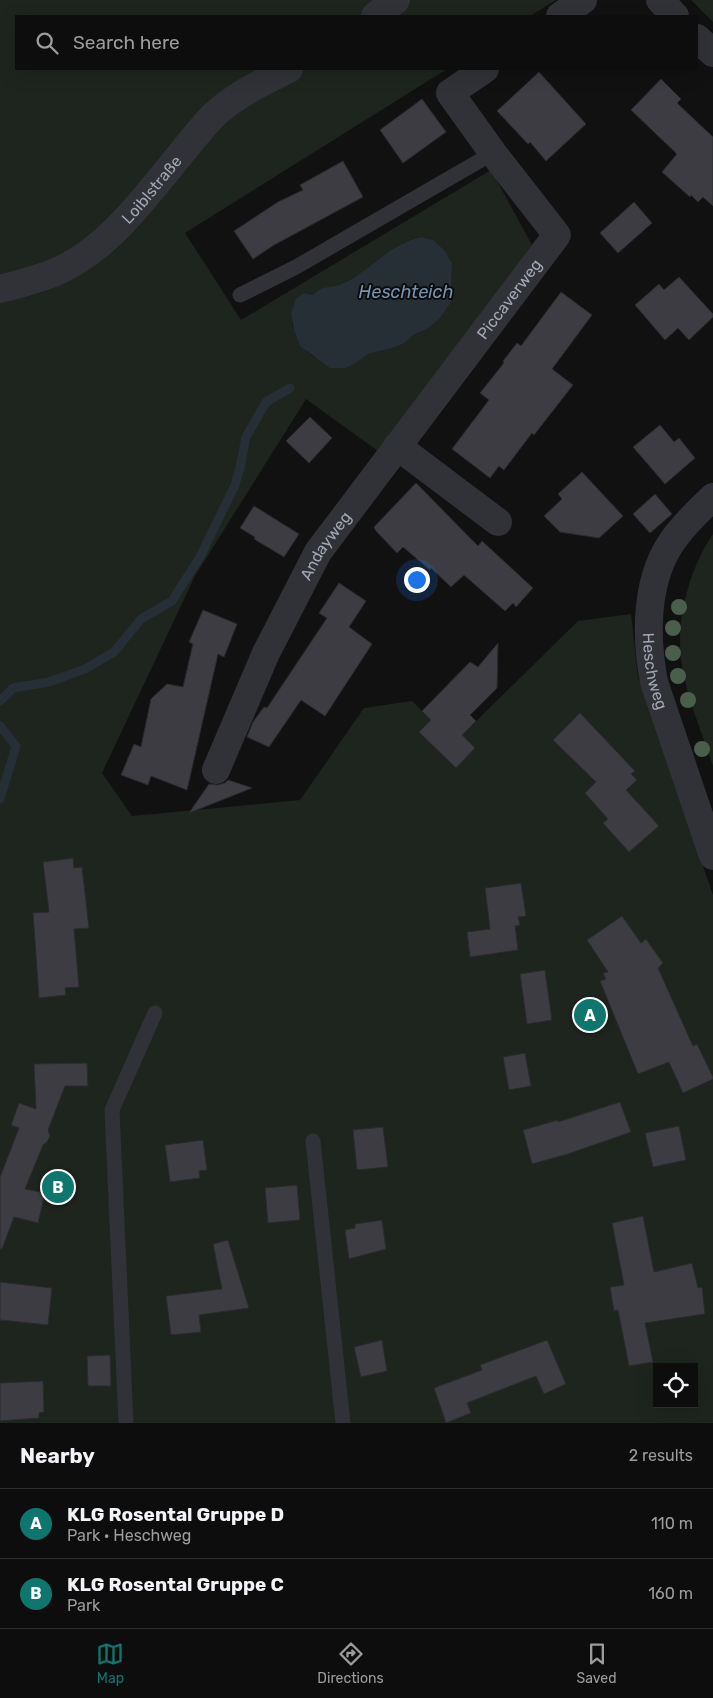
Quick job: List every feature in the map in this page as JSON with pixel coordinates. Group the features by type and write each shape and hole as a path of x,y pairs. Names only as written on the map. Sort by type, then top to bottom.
{"street":[{"path":"376,15 396,0"},
{"path":"561,15 583,0"},
{"path":"660,0 674,15"},
{"path":"698,39 713,53"},
{"name":"Loiblstraße","path":"0,288 35,280 59,270 86,255 107,238 134,210 215,114 242,94 287,70"},
{"name":"Piccaverweg","path":"397,446 557,235 493,153 450,93 484,70"},
{"path":"397,446 498,522"},
{"name":"Andayweg","path":"216,770 266,652 318,552 397,446"},
{"name":"Heschweg","path":"713,497 675,537 660,562 651,595 649,625 650,660 654,682 713,856"}],"lane":[{"path":"240,295 296,267 493,153"},
{"path":"126,1423 112,1110 155,1013"},
{"path":"313,1141 343,1423"}],"shaded area":[{"path":"0,0 556,0 532,15 15,15 15,70 445,70 185,233 241,320 491,170 532,245 382,454 306,399 195,576 102,773 132,816 300,800 364,708 412,701 442,731 458,739 578,621 631,614 638,677 713,895 713,1423 0,1423","holes":["421,237 452,264 451,302 427,329 413,335 405,343 368,354 356,363 334,361 313,356 300,343 293,326 293,308 297,300 304,293 313,295 321,289 345,282 368,269 398,246"]},
{"path":"691,0 713,0 713,22"},
{"path":"713,534 713,766 686,686 680,643 683,610 691,577"}],"water":[{"name":"Heschteich","path":"421,237 433,240 445,251 452,264 451,302 439,319 427,329 413,335 405,343 368,354 345,368 330,368 300,346 294,331 291,313 296,299 304,293 313,295 324,288 352,279 399,245"}],"building":[{"path":"539,72 586,124 546,161 530,142 528,144 497,111"},
{"path":"661,79 681,99 677,103 713,137 713,206 703,197 698,202 691,195 690,197 662,172 677,154 631,110"},
{"path":"422,99 446,132 403,163 380,130"},
{"path":"343,161 363,197 274,245 253,259 234,231 278,202 303,190 300,185"},
{"path":"634,202 652,223 618,253 600,233"},
{"path":"679,277 713,314 713,317 689,340 678,328 665,340 635,305 659,284 664,290"},
{"path":"561,292 592,315 552,369 573,385 534,435 532,433 504,470 499,466 490,478 452,449 489,400 480,393 517,343 521,346"},
{"path":"310,417 332,438 309,463 286,441"},
{"path":"660,425 674,442 679,438 695,458 665,484 633,447"},
{"path":"582,472 623,516 599,538 560,532 544,516 562,499 558,494"},
{"path":"416,483 478,546 482,541 533,588 516,607 513,603 505,611 464,575 451,587 431,568 430,570 403,547 397,553 376,531 374,527"},
{"path":"655,494 672,514 650,533 633,514"},
{"path":"254,506 299,534 284,557 240,528"},
{"path":"339,583 366,601 349,627 372,644 325,716 301,700 269,747 247,737 253,722 264,707 267,708 327,618 319,613"},
{"path":"203,610 237,624 224,657 218,654 187,790 151,776 148,785 121,775 134,744 141,747 151,699 167,684 183,687 193,644 189,642"},
{"path":"498,643 497,688 470,715 476,721 462,735 475,748 456,768 419,732 431,720 422,711 470,662 478,667"},
{"path":"580,713 635,771 631,774 637,780 626,790 659,826 629,852 603,823 608,819 585,793 596,782 553,740"},
{"path":"228,780 252,788 189,813 209,784 218,785"},
{"path":"73,858 74,868 82,867 89,928 74,929 79,987 65,988 66,995 39,998 33,913 49,912 43,862"},
{"path":"521,883 526,916 518,917 520,925 515,926 518,950 470,957 467,932 490,929 485,888"},
{"path":"622,916 641,943 646,939 663,963 658,968 693,1046 697,1044 713,1077 713,1079 683,1093 669,1062 638,1074 600,981 606,979 603,973 608,972 587,940"},
{"path":"545,970 552,1020 527,1024 520,974"},
{"path":"525,1053 531,1086 509,1090 503,1057"},
{"path":"87,1063 88,1086 65,1086 48,1130 50,1136 43,1145 25,1189 45,1193 38,1223 14,1217 2,1249 0,1249 0,1177 19,1128 11,1125 19,1103 36,1109 34,1064"},
{"path":"620,1102 631,1132 568,1154 532,1164 523,1130 558,1120 558,1122"},
{"path":"679,1126 686,1160 653,1167 645,1133"},
{"path":"383,1127 388,1167 357,1170 353,1130"},
{"path":"203,1140 207,1170 199,1171 200,1178 170,1182 165,1145"},
{"path":"297,1185 300,1220 268,1223 265,1188"},
{"path":"643,1216 654,1272 692,1263 698,1288 702,1287 705,1314 645,1323 653,1362 629,1366 618,1310 614,1311 610,1287 624,1285 612,1223"},
{"path":"382,1220 386,1249 349,1259 345,1230 355,1228 355,1224"},
{"path":"228,1240 249,1308 199,1315 201,1332 171,1335 166,1296 222,1289 213,1244"},
{"path":"0,1282 52,1288 48,1325 0,1320"},
{"path":"382,1340 387,1371 361,1377 354,1347"},
{"path":"547,1340 566,1384 544,1394 536,1376 467,1403 471,1413 446,1423 434,1388 482,1370 480,1365"},
{"path":"110,1355 111,1386 88,1386 87,1356"},
{"path":"43,1381 44,1412 39,1413 39,1418 0,1421 0,1383"}],"waterway":[{"path":"0,701 13,688 49,682 85,669 114,652 141,619 172,601 200,557 235,485 246,437 266,402 290,388"},
{"path":"0,726 16,746 0,799"}],"place":[{"name":"KLG Rosental Gruppe D","path":"590,1015"},
{"name":"KLG Rosental Gruppe C","path":"58,1187"}]}
